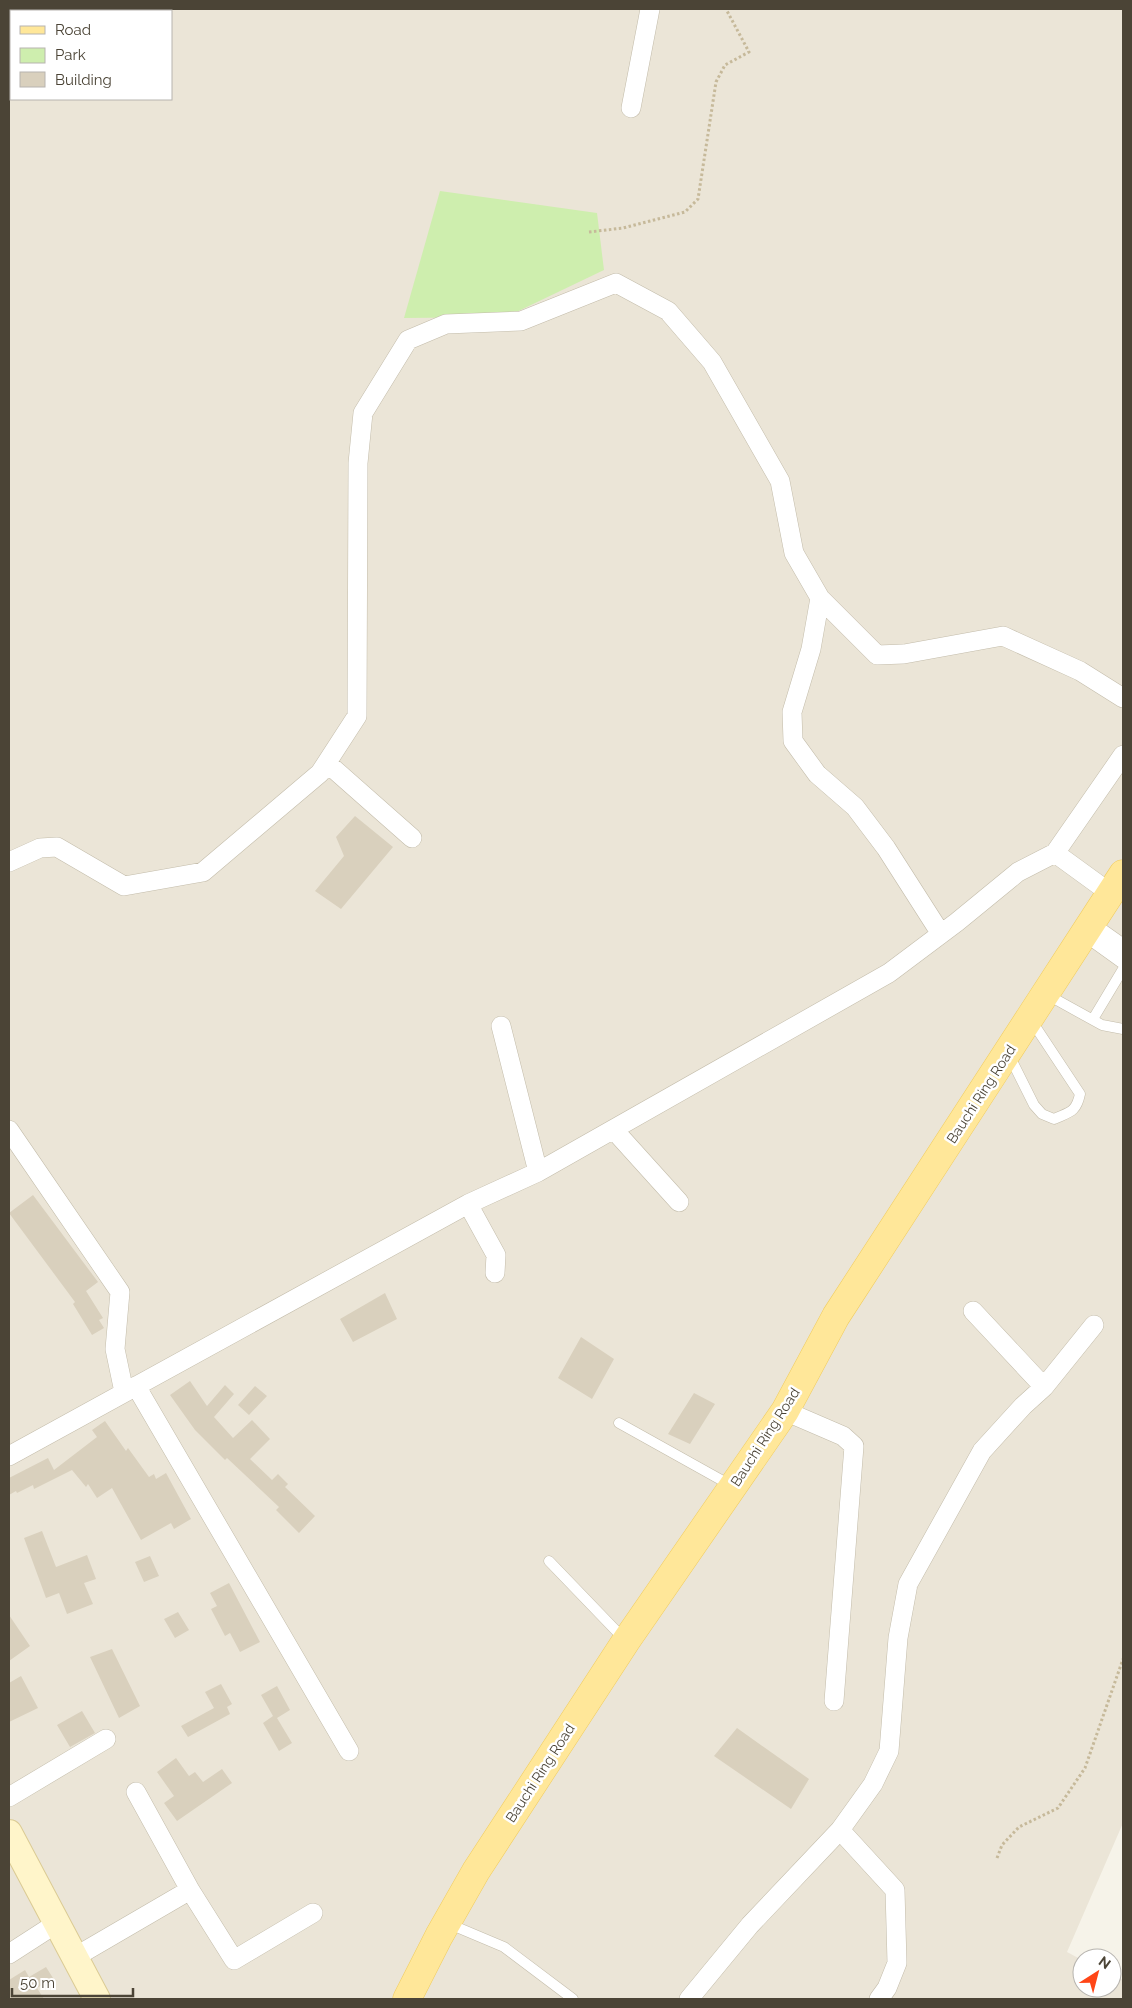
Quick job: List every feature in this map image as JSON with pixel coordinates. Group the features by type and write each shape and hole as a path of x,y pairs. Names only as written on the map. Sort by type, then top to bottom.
{"main road":[{"name":"Bauchi Ring Road","path":"407,1999 446,1923 481,1864 626,1641 785,1411 836,1316 1117,883"}],"street":[{"path":"631,108 650,9"},
{"path":"9,862 40,848 57,847 124,886 203,872 320,773 357,716 358,463 363,413 408,340 446,324 521,322 616,283 668,311 712,362 780,481 794,553 820,598 877,655 904,654 1003,636 1080,671 1123,698"},
{"path":"820,598 811,649 792,712 793,741 817,774 855,807 886,848 941,934"},
{"path":"12,1447 130,1389 468,1204 538,1172 889,973 1018,872 1055,853 1123,755"},
{"path":"327,763 412,838"},
{"path":"1055,853 1117,883"},
{"path":"1086,930 1123,949"},
{"path":"500,1026 538,1172"},
{"path":"9,1130 120,1292 115,1349 130,1389 349,1751"},
{"path":"614,1130 679,1202"},
{"path":"468,1204 496,1255 495,1273"},
{"path":"973,1311 1044,1387"},
{"path":"689,1999 750,1925 840,1830 873,1784 889,1751 898,1638 908,1584 982,1451 1023,1406 1044,1387 1094,1325"},
{"path":"785,1411 843,1436 854,1446 834,1701"},
{"path":"9,1798 106,1739"},
{"path":"136,1792 190,1890 234,1960 313,1914"},
{"path":"840,1830 895,1890 897,1963 887,1988 879,1999"},
{"path":"9,1834 97,1999"},
{"path":"75,1957 190,1890"},
{"path":"9,1954 57,1923"}],"lane":[{"path":"1086,930 1123,964"},
{"path":"1093,1020 1123,969"},
{"path":"1045,994 1102,1025 1123,1029"},
{"path":"1008,1052 1034,1105 1042,1114 1054,1119 1073,1110 1078,1105 1080,1094 1030,1019"},
{"path":"619,1423 733,1486"},
{"path":"549,1561 626,1641"},
{"path":"446,1923 504,1946 573,1999"}],"path":[{"path":"589,232 623,228 685,212 698,199 716,82 725,65 749,52 726,9"},
{"path":"997,1858 1002,1844 1020,1827 1058,1808 1085,1768 1123,1659"}],"shaded area":[{"path":"9,9 1123,9 1123,1823 1067,1952 1072,1955 1072,1998 1122,1998 1123,1980 1123,1999 9,1999"}],"green space":[{"path":"440,191 597,213 604,270 506,317 404,318"}],"building":[{"path":"355,816 393,847 341,909 315,891 344,856 336,837"},
{"path":"33,1195 98,1282 86,1291 103,1318 99,1320 104,1328 92,1335 73,1304 75,1302 9,1213"},
{"path":"385,1293 397,1319 353,1342 340,1319"},
{"path":"581,1337 614,1359 592,1399 558,1378"},
{"path":"190,1381 207,1406 225,1385 234,1394 214,1417 233,1438 252,1420 270,1439 250,1459 272,1480 278,1474 288,1484 285,1487 315,1516 299,1533 276,1510 279,1507 227,1458 225,1460 195,1430 170,1395"},
{"path":"255,1386 267,1396 249,1415 238,1405"},
{"path":"694,1393 715,1404 690,1444 668,1434"},
{"path":"105,1421 126,1451 128,1448 149,1477 154,1474 156,1479 166,1473 191,1519 174,1529 171,1523 141,1540 112,1488 97,1498 88,1484 86,1487 72,1470 34,1489 33,1485 9,1495 9,1478 48,1458 54,1470 97,1437 92,1430"},
{"path":"42,1531 56,1567 87,1555 96,1579 84,1583 93,1604 67,1614 59,1593 46,1598 24,1538"},
{"path":"150,1556 159,1576 144,1582 135,1562"},
{"path":"229,1583 260,1642 240,1652 230,1633 225,1636 211,1609 217,1606 210,1593"},
{"path":"178,1612 189,1630 175,1638 164,1619"},
{"path":"9,1615 30,1646 9,1661"},
{"path":"112,1649 140,1706 119,1718 90,1657"},
{"path":"21,1676 38,1708 9,1722 9,1683"},
{"path":"221,1684 232,1704 227,1707 230,1714 188,1737 181,1726 214,1708 205,1692"},
{"path":"277,1686 290,1710 277,1718 292,1743 279,1751 263,1723 273,1716 261,1695"},
{"path":"82,1711 95,1733 70,1747 57,1725"},
{"path":"737,1728 809,1779 791,1809 714,1756"},
{"path":"176,1758 189,1776 195,1772 203,1782 222,1769 232,1783 177,1821 164,1803 174,1796 157,1772"},
{"path":"46,1967 53,1978 37,1988 44,1999 9,1999 9,1980 25,1970 29,1977"}]}
